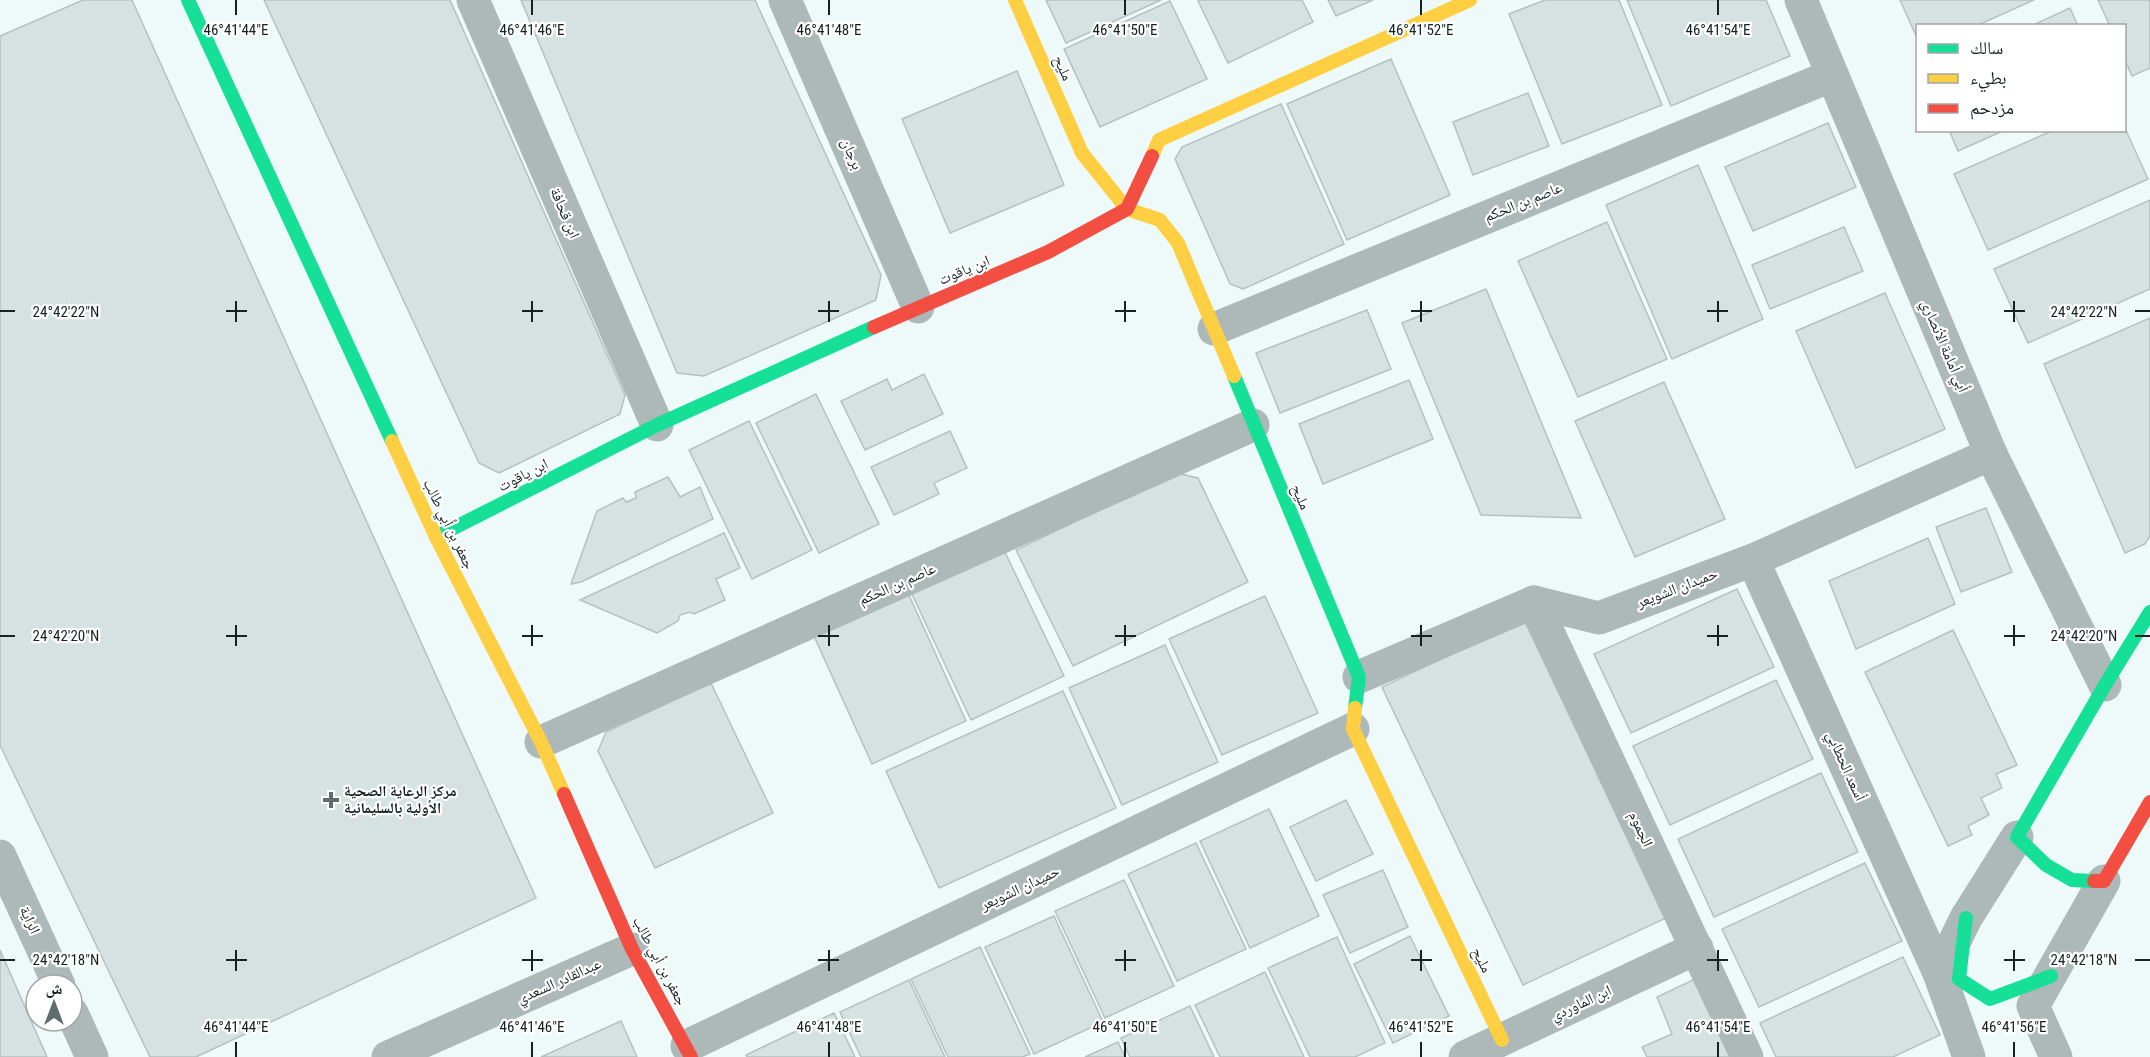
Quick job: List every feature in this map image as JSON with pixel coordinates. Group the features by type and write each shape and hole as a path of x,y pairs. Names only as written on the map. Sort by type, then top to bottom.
{"street":[{"name":"جعفر بن أبي طالب","path":"188,0 436,537 541,742 632,949 689,1052"},
{"name":"ابن قحافة","path":"473,0 657,425"},
{"name":"برجان","path":"785,0 918,307"},
{"name":"مليح","path":"1015,0 1082,153 1127,209 1160,220 1178,243 1359,677 1353,729 1502,1040"},
{"path":"1127,209 1159,140 1470,0"},
{"name":"أبي أمامة الأنصاري","path":"1801,0 1991,454 2105,685"},
{"name":"عاصم بن الحكم","path":"1214,329 1831,75"},
{"name":"ابن ياقوت","path":"436,537 657,425 918,307 1048,252 1127,209"},
{"name":"عاصم بن الحكم","path":"541,742 1253,425"},
{"name":"حميدان الشويعر","path":"1534,602 1599,618 1753,560 1991,454"},
{"name":"أسعد الحطابي","path":"1753,560 1939,973 1969,1057"},
{"path":"1359,677 1534,602"},
{"name":"الجموم","path":"1534,602 1747,1057"},
{"path":"1939,973 1966,918 2017,837 2150,612"},
{"name":"حميدان الشويعر","path":"689,1052 1353,729"},
{"path":"2056,1057 2033,1006 2150,802"},
{"path":"2017,837 2046,865 2072,880 2104,881"},
{"name":"الراية","path":"0,856 54,973"},
{"path":"1966,918 1959,979 1990,999 2051,976"},
{"name":"ابن الماوردي","path":"1465,1057 1697,948"},
{"name":"عبدالقادر السعدي","path":"388,1057 632,949"},
{"path":"81,1033 92,1057"}],"building":[{"path":"83,0 132,0 536,898 196,1057 150,1057 0,745 0,36"},
{"path":"264,0 450,0 625,395 620,414 499,473 479,463"},
{"path":"521,0 755,0 881,275 876,300 704,376 677,373"},
{"path":"1046,0 1161,0 1066,43"},
{"path":"1302,0 1313,22 1228,63 1198,1"},
{"path":"1328,0 1373,0 1336,16"},
{"path":"1545,0 1619,0 1662,105 1562,144 1509,14"},
{"path":"1627,0 1766,0 1790,56 1671,106"},
{"path":"1900,0 2034,0 1980,24 1916,24 1916,36"},
{"path":"2098,0 2150,0 2150,68 2132,76 2126,62 2126,24 2109,24"},
{"path":"1170,1 1207,79 1100,127 1064,49"},
{"path":"2070,8 2077,24 2035,24"},
{"path":"1391,59 1450,195 1347,240 1287,104"},
{"path":"1017,71 1064,185 950,233 902,119"},
{"path":"1528,93 1549,146 1473,175 1453,122"},
{"path":"1281,104 1344,244 1243,289 1230,284 1175,159 1182,147"},
{"path":"1828,123 1856,187 1753,231 1725,167"},
{"path":"2126,130 2148,179 1988,250 1954,174 2049,132"},
{"path":"1950,132 2001,132 1958,151"},
{"path":"1698,165 1763,319 1672,359 1606,205"},
{"path":"2150,200 2150,289 2028,343 1994,269"},
{"path":"1607,222 1667,359 1578,397 1518,261"},
{"path":"1844,227 1863,271 1770,309 1752,265"},
{"path":"1486,289 1581,518 1481,515 1402,323"},
{"path":"1885,293 1945,429 1856,468 1796,331"},
{"path":"1367,310 1391,369 1280,413 1256,353"},
{"path":"2150,318 2150,536 2145,544 2125,553 2044,364"},
{"path":"924,374 943,414 865,450 841,401 887,379 892,390"},
{"path":"1409,380 1433,439 1323,484 1299,424"},
{"path":"1664,382 1725,519 1635,557 1575,421"},
{"path":"816,394 879,524 819,553 756,423"},
{"path":"749,421 812,550 752,579 689,450"},
{"path":"950,431 967,468 934,483 939,494 894,515 871,467"},
{"path":"1177,473 1198,478 1248,582 1073,666 1016,550"},
{"path":"668,477 680,497 700,487 713,519 581,582 571,584 597,511 623,498 626,502 636,498 635,492"},
{"path":"1986,508 2012,572 1961,592 1936,527"},
{"path":"724,533 740,568 716,579 725,600 694,614 690,612 680,615 678,621 657,633 580,600"},
{"path":"1928,538 1955,604 1856,649 1829,581"},
{"path":"1003,548 1064,676 971,720 911,592"},
{"path":"1737,589 1774,667 1631,733 1594,654"},
{"path":"908,593 966,721 872,764 814,636"},
{"path":"1265,596 1318,713 1222,755 1169,639"},
{"path":"1524,620 1666,918 1523,985 1382,687"},
{"path":"1953,630 2017,765 1996,774 2002,788 1981,798 1989,815 1968,826 1972,835 1948,846 1865,672"},
{"path":"1165,645 1218,762 1122,805 1069,688"},
{"path":"1776,680 1813,759 1670,825 1633,746"},
{"path":"711,683 773,813 655,868 598,751 606,732"},
{"path":"1063,691 1116,808 939,888 886,771"},
{"path":"1821,773 1858,852 1714,917 1678,839"},
{"path":"1346,800 1373,854 1316,881 1290,827"},
{"path":"1269,809 1319,916 1250,948 1200,841"},
{"path":"1196,843 1246,949 1177,981 1128,874"},
{"path":"1865,863 1902,941 1759,1007 1722,929"},
{"path":"1383,870 1408,927 1350,953 1323,895"},
{"path":"1124,880 1174,986 1105,1018 1055,911"},
{"path":"1054,916 1103,1022 1034,1054 985,947"},
{"path":"1410,936 1449,1016 1393,1043 1354,964"},
{"path":"1337,937 1385,1043 1355,1057 1310,1057 1268,968"},
{"path":"980,947 1030,1054 1022,1057 948,1057 911,979"},
{"path":"0,950 24,1005 24,1033 36,1033 47,1057 0,1057"},
{"path":"1903,957 1940,1035 1893,1057 1776,1057 1760,1023"},
{"path":"1265,972 1304,1057 1220,1057 1195,1005"},
{"path":"1695,979 1731,1057 1647,1057 1642,1047 1672,1034 1657,997"},
{"path":"909,980 945,1057 861,1057 840,1012"},
{"path":"1190,1006 1214,1057 1130,1057 1121,1038"},
{"path":"834,1013 855,1057 747,1057 746,1055"},
{"path":"621,1021 637,1057 541,1057"},
{"path":"1118,1042 1125,1057 1085,1057"}],"traffic: fast":[{"path":"188,0 392,441"},
{"path":"436,537 657,425 874,327"},
{"path":"1234,376 1359,677 1355,708"},
{"path":"2094,881 2072,880 2046,865 2017,837 2150,612"},
{"path":"1966,918 1959,979 1990,999 2051,976"}],"traffic: slow":[{"path":"1015,0 1082,153 1127,209 1160,220 1178,243 1234,376"},
{"path":"1152,156 1159,140 1470,0"},
{"path":"392,441 436,537 541,742 564,794"},
{"path":"1355,708 1353,729 1502,1040"}],"traffic: jam":[{"path":"874,327 1048,252 1127,209 1152,156"},
{"path":"564,794 632,949 691,1057"},
{"path":"2094,881 2104,881 2150,802"}],"place":[{"name":"مركز الرعاية الصحية الأولية بالسليمانية","path":"331,800"}]}
